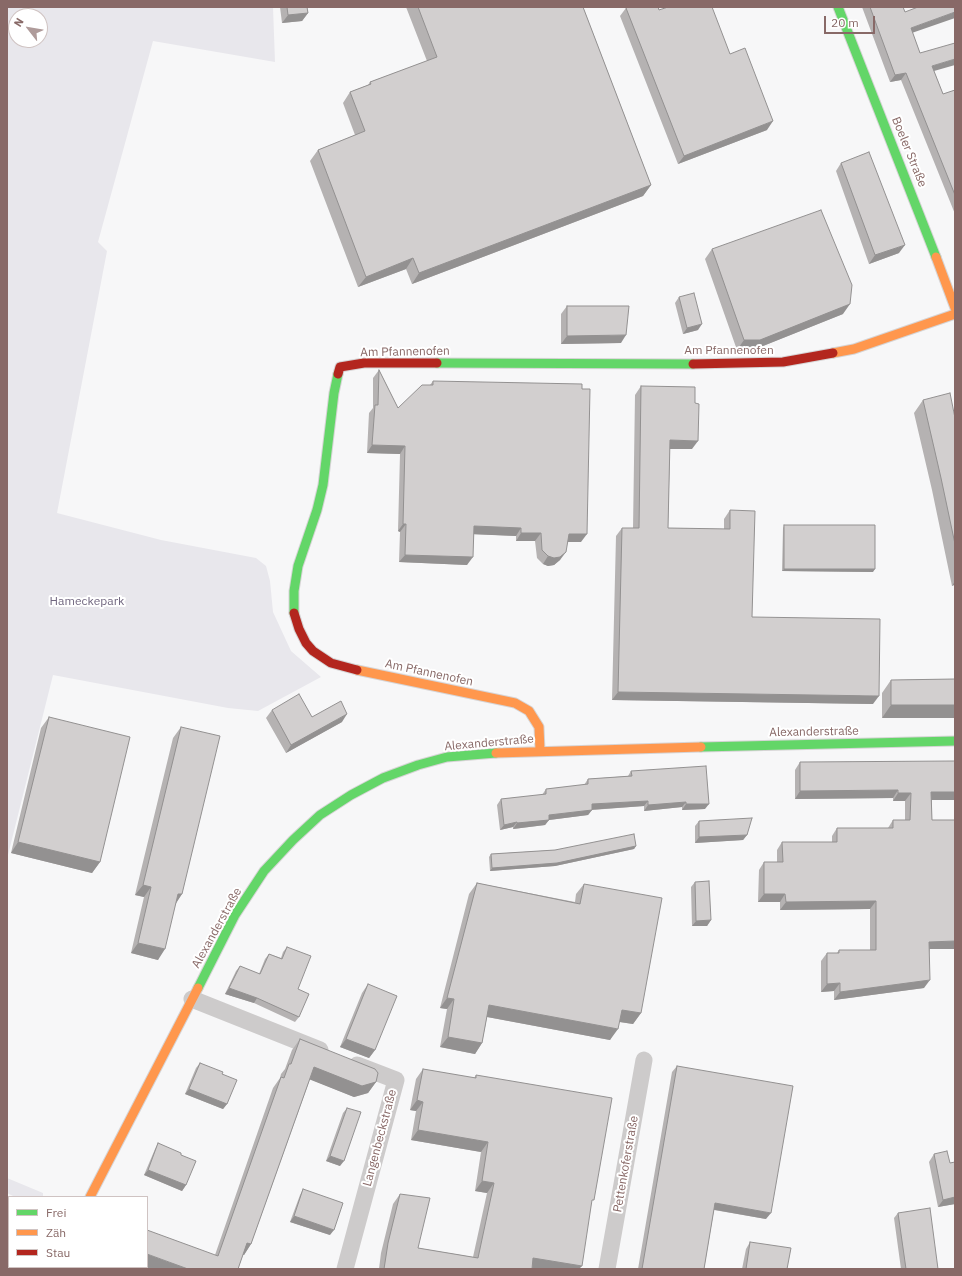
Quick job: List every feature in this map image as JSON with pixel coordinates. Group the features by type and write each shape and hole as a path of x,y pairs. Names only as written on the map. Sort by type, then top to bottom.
{"street":[{"name":"Boeler Straße","path":"838,7 874,101 917,204 955,308"},
{"name":"Am Pfannenofen","path":"540,750 539,727 530,711 515,703 341,667 331,663 314,651 306,643 294,615 294,591 298,566 317,510 323,485 334,393 340,367 364,363 709,364 783,362 854,350 955,314"},
{"name":"Alexanderstraße","path":"91,1196 192,999 250,891 264,871 293,840 320,815 351,795 383,778 418,765 447,757 476,754 540,750 955,741"},
{"name":"Langenbeckstraße","path":"192,999 396,1080 345,1269"},
{"name":"Pettenkoferstraße","path":"607,1269 644,1060"}],"green space":[{"name":"Hameckepark","path":"7,7 273,7 275,62 153,41 98,242 107,251 57,513 161,540 256,558 266,566 270,581 273,612 291,651 321,677 258,711 228,708 53,675 7,859"},
{"path":"7,1178 43,1193 43,1196 13,1196 7,1193"}],"building":[{"path":"287,7 307,7 308,13 288,15"},
{"path":"418,7 583,7 651,185 419,273 413,258 366,277 318,150 365,131 350,92 371,84 370,82 437,57"},
{"path":"658,7 659,10 668,7 712,7 730,54 745,48 773,121 684,156 626,8"},
{"path":"870,7 903,7 905,12 918,7 955,7 955,12 911,28 920,53 955,43 955,59 932,66 943,94 955,90 955,195 906,73 895,75"},
{"path":"869,152 905,245 875,255 841,163"},
{"path":"821,210 852,285 850,304 760,340 744,340 712,249"},
{"path":"694,293 702,324 687,328 679,297"},
{"path":"567,306 629,306 626,335 567,336"},
{"path":"379,370 398,408 422,385 433,385 433,381 582,384 582,389 590,389 587,534 569,534 566,552 560,557 554,558 548,556 542,550 541,533 521,533 521,528 474,526 473,557 405,555 406,524 403,524 405,446 372,445 375,405 378,405"},
{"path":"641,386 695,387 695,403 699,404 698,441 670,440 668,528 730,529 730,510 755,511 752,617 880,619 879,696 618,692 622,528 639,528"},
{"path":"950,393 955,418 955,544 923,400"},
{"path":"784,525 875,525 875,569 784,569"},
{"path":"955,679 955,705 891,705 891,680"},
{"path":"299,694 312,717 341,701 347,714 291,745 272,710"},
{"path":"49,717 130,737 100,862 18,842"},
{"path":"181,727 220,736 182,894 178,894 165,949 138,943 151,887 143,885"},
{"path":"955,761 955,792 931,792 932,820 955,820 955,941 929,942 930,980 840,992 840,983 827,984 827,953 839,953 839,950 876,950 876,901 786,902 785,894 764,894 764,862 783,862 782,842 837,842 837,828 893,828 893,820 910,820 911,793 898,793 898,790 800,791 800,762"},
{"path":"706,766 709,804 686,804 686,802 648,805 648,801 592,804 592,810 549,815 549,820 517,822 504,825 501,799 546,794 546,789 588,784 588,779 632,776 631,771"},
{"path":"752,818 747,835 699,837 699,821"},
{"path":"634,834 636,846 557,863 492,868 491,854 555,850"},
{"path":"709,881 711,920 696,921 695,882"},
{"path":"477,883 580,904 584,884 662,898 641,1013 622,1010 618,1029 489,1005 482,1043 448,1037 454,999 447,998"},
{"path":"287,947 311,956 298,989 309,994 299,1017 257,998 229,988 240,966 260,974 269,954 282,959"},
{"path":"368,984 397,996 375,1050 346,1039"},
{"path":"300,1039 375,1069 378,1073 376,1082 362,1086 314,1067 251,1244 247,1243 238,1269 188,1269 148,1254 148,1230 218,1256 281,1077 284,1078 289,1064 291,1064"},
{"path":"200,1063 223,1072 222,1074 237,1080 227,1104 189,1089"},
{"path":"677,1066 793,1086 771,1213 715,1203 704,1269 642,1269"},
{"path":"423,1069 476,1078 476,1075 612,1098 594,1200 592,1200 582,1266 533,1258 532,1269 384,1269 388,1243 400,1194 430,1198 418,1248 478,1258 494,1183 482,1181 488,1142 418,1130 423,1102 417,1100"},
{"path":"347,1108 361,1112 344,1161 330,1156"},
{"path":"158,1143 196,1161 186,1185 148,1170"},
{"path":"947,1151 950,1163 955,1162 955,1197 943,1200 934,1154"},
{"path":"303,1189 343,1203 334,1230 294,1216"},
{"path":"930,1208 938,1269 906,1269 898,1213"},
{"path":"7,1230 8,1268 7,1269"},
{"path":"750,1242 791,1248 787,1269 746,1269"}],"traffic: fast":[{"path":"838,7 936,257"},
{"path":"437,363 693,364"},
{"path":"294,613 294,591 298,566 317,510 323,485 334,393 338,374"},
{"path":"701,747 955,741"},
{"path":"198,988 235,915 264,871 293,840 320,815 351,795 383,778 418,765 447,757 496,753"}],"traffic: slow":[{"path":"936,257 955,308"},
{"path":"833,353 854,349 955,314"},
{"path":"357,670 515,703 529,711 539,727 540,750"},
{"path":"496,753 701,747"},
{"path":"91,1196 198,988"}],"traffic: jam":[{"path":"693,364 783,362 833,353"},
{"path":"338,374 340,367 364,363 437,363"},
{"path":"294,613 299,629 306,643 313,651 331,663 357,670"}]}
